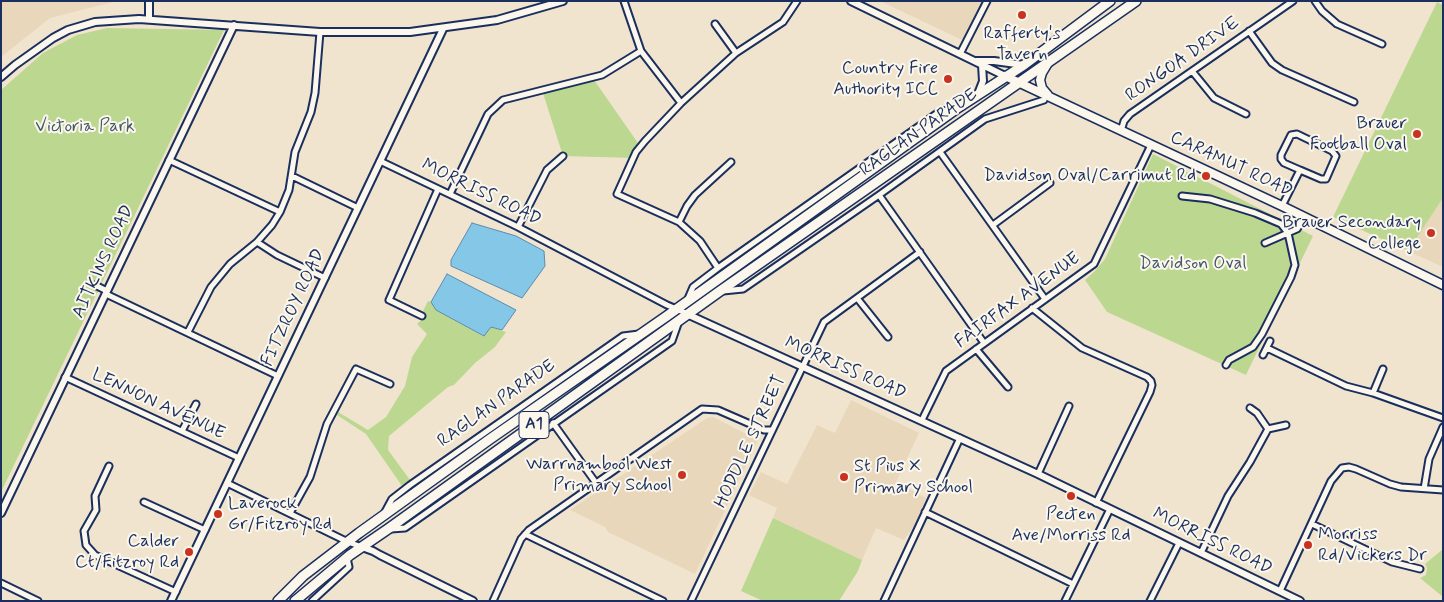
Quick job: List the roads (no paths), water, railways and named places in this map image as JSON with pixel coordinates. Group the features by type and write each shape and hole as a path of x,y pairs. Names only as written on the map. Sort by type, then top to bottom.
{"highway":[{"name":"RAGLAN PARADE","path":"278,601 303,576 382,517 975,96 1024,64 1110,1"},
{"name":"RAGLAN PARADE","path":"295,601 347,557 689,315 720,291 985,113 1020,83 1136,1"},
{"path":"975,96 985,113"}],"main road":[{"path":"1047,99 1040,83 1042,73 1048,63"},
{"name":"CARAMUT ROAD","path":"1005,76 1047,99 1121,130 1443,285"}],"street":[{"path":"149,1 149,19"},
{"path":"1,77 34,50 68,30 95,22 149,19 320,32 410,32 497,20 562,1"},
{"path":"624,1 641,51 680,103"},
{"path":"718,268 700,241 679,222 617,194 636,152 680,103 736,53 783,22 797,1"},
{"path":"851,1 1005,76"},
{"path":"960,54 986,1"},
{"name":"RONGOA DRIVE","path":"1121,130 1124,121 1130,114 1293,1"},
{"path":"1315,1 1322,11 1337,24 1382,44"},
{"path":"715,24 736,53"},
{"name":"AITKINS ROAD","path":"1,512 234,25"},
{"name":"FITZROY ROAD","path":"171,601 442,28"},
{"path":"1249,31 1272,63 1282,70 1354,102"},
{"path":"188,332 211,286 230,264 257,242 272,225 280,212 289,190 295,152 308,122 313,102 320,32"},
{"path":"450,194 485,120 503,100 602,75 641,51"},
{"path":"974,61 1024,64"},
{"path":"975,96 983,81 982,65"},
{"path":"1192,71 1214,98 1246,114"},
{"name":"RAGLAN PARADE","path":"720,291 743,289 940,152 985,113 1047,99"},
{"name":"RAGLAN PARADE","path":"686,302 693,287 718,268 939,112 947,109 956,110"},
{"path":"1297,134 1332,151 1336,156 1326,179 1321,180 1300,170 1284,163 1281,159 1281,155 1291,135 1297,134"},
{"name":"FAIRFAX AVENUE","path":"922,420 946,371 1094,264 1151,145"},
{"path":"940,152 1045,299"},
{"path":"518,227 547,170 563,156"},
{"path":"169,160 280,212"},
{"name":"MORRISS ROAD","path":"380,161 518,227 676,309 1038,474 1300,601"},
{"path":"679,222 686,206 695,195 731,162"},
{"path":"1282,206 1300,170"},
{"path":"292,176 358,208"},
{"path":"993,225 1050,182"},
{"path":"422,316 389,300 438,189"},
{"path":"879,195 984,343"},
{"path":"1182,196 1210,199 1255,213 1281,224 1288,233 1295,265 1291,277 1262,334 1253,347 1229,360 1226,365"},
{"path":"1265,243 1300,227 1305,217"},
{"path":"257,242 277,255 325,278"},
{"name":"HODDLE STREET","path":"691,601 824,322 920,252"},
{"path":"96,286 278,376"},
{"path":"857,298 888,337"},
{"path":"1032,308 1082,348 1147,377 1151,381 1150,392 1096,503"},
{"name":"RAGLAN PARADE","path":"388,529 406,528 672,341 679,321"},
{"path":"1264,355 1270,341"},
{"path":"976,348 1008,387"},
{"path":"1267,348 1346,386 1443,418"},
{"path":"290,513 310,477 326,424 356,369 390,384"},
{"path":"1372,393 1383,369"},
{"name":"LENNON AVENUE","path":"65,377 239,458"},
{"path":"182,431 196,404"},
{"path":"1038,474 1070,406"},
{"path":"1250,408 1257,413 1268,429"},
{"path":"493,601 525,534 702,409 718,410 764,430 772,430"},
{"path":"553,423 596,483"},
{"path":"1200,553 1228,496 1268,429 1286,425"},
{"path":"1424,489 1429,459 1443,427"},
{"path":"884,601 960,438"},
{"path":"109,466 95,496 96,508 84,532 86,545 95,555 176,592"},
{"path":"1280,591 1331,481 1342,468 1349,467 1364,471 1390,484 1443,490"},
{"path":"227,482 348,542 373,551 474,601"},
{"path":"144,502 205,530"},
{"path":"1065,601 1110,509"},
{"path":"925,512 1073,584"},
{"path":"1312,524 1392,562 1420,569"},
{"path":"525,534 663,601"},
{"path":"1150,601 1179,543"},
{"path":"312,601 349,567 347,557"},
{"path":"1,583 38,601"}],"water":[{"path":"472,223 516,236 544,251 545,266 522,298 451,266 451,260"},
{"path":"447,274 516,310 502,330 491,327 484,336 436,310 431,302"}],"place":[{"name":"Rafferty's Tavern","path":"1022,15"},
{"name":"Country Fire Authority ICC","path":"948,79"},
{"name":"Brauer Football Oval","path":"1417,134"},
{"name":"Davidson Oval/Carrimut Rd","path":"1206,176"},
{"name":"Brauer Secondary College","path":"1431,233"},
{"name":"Warrnambool West Primary School","path":"682,475"},
{"name":"St Pius X Primary School","path":"844,477"},
{"name":"Pecten Ave/Morriss Rd","path":"1071,496"},
{"name":"Laverock Gr/Fitzroy Rd","path":"218,514"},
{"name":"Morriss Rd/Vickers Dr","path":"1308,545"},
{"name":"Calder Ct/Fitzroy Rd","path":"189,552"}],"park label":[{"name":"Victoria Park","path":"85,127"},
{"name":"Davidson Oval","path":"1193,264"}]}
